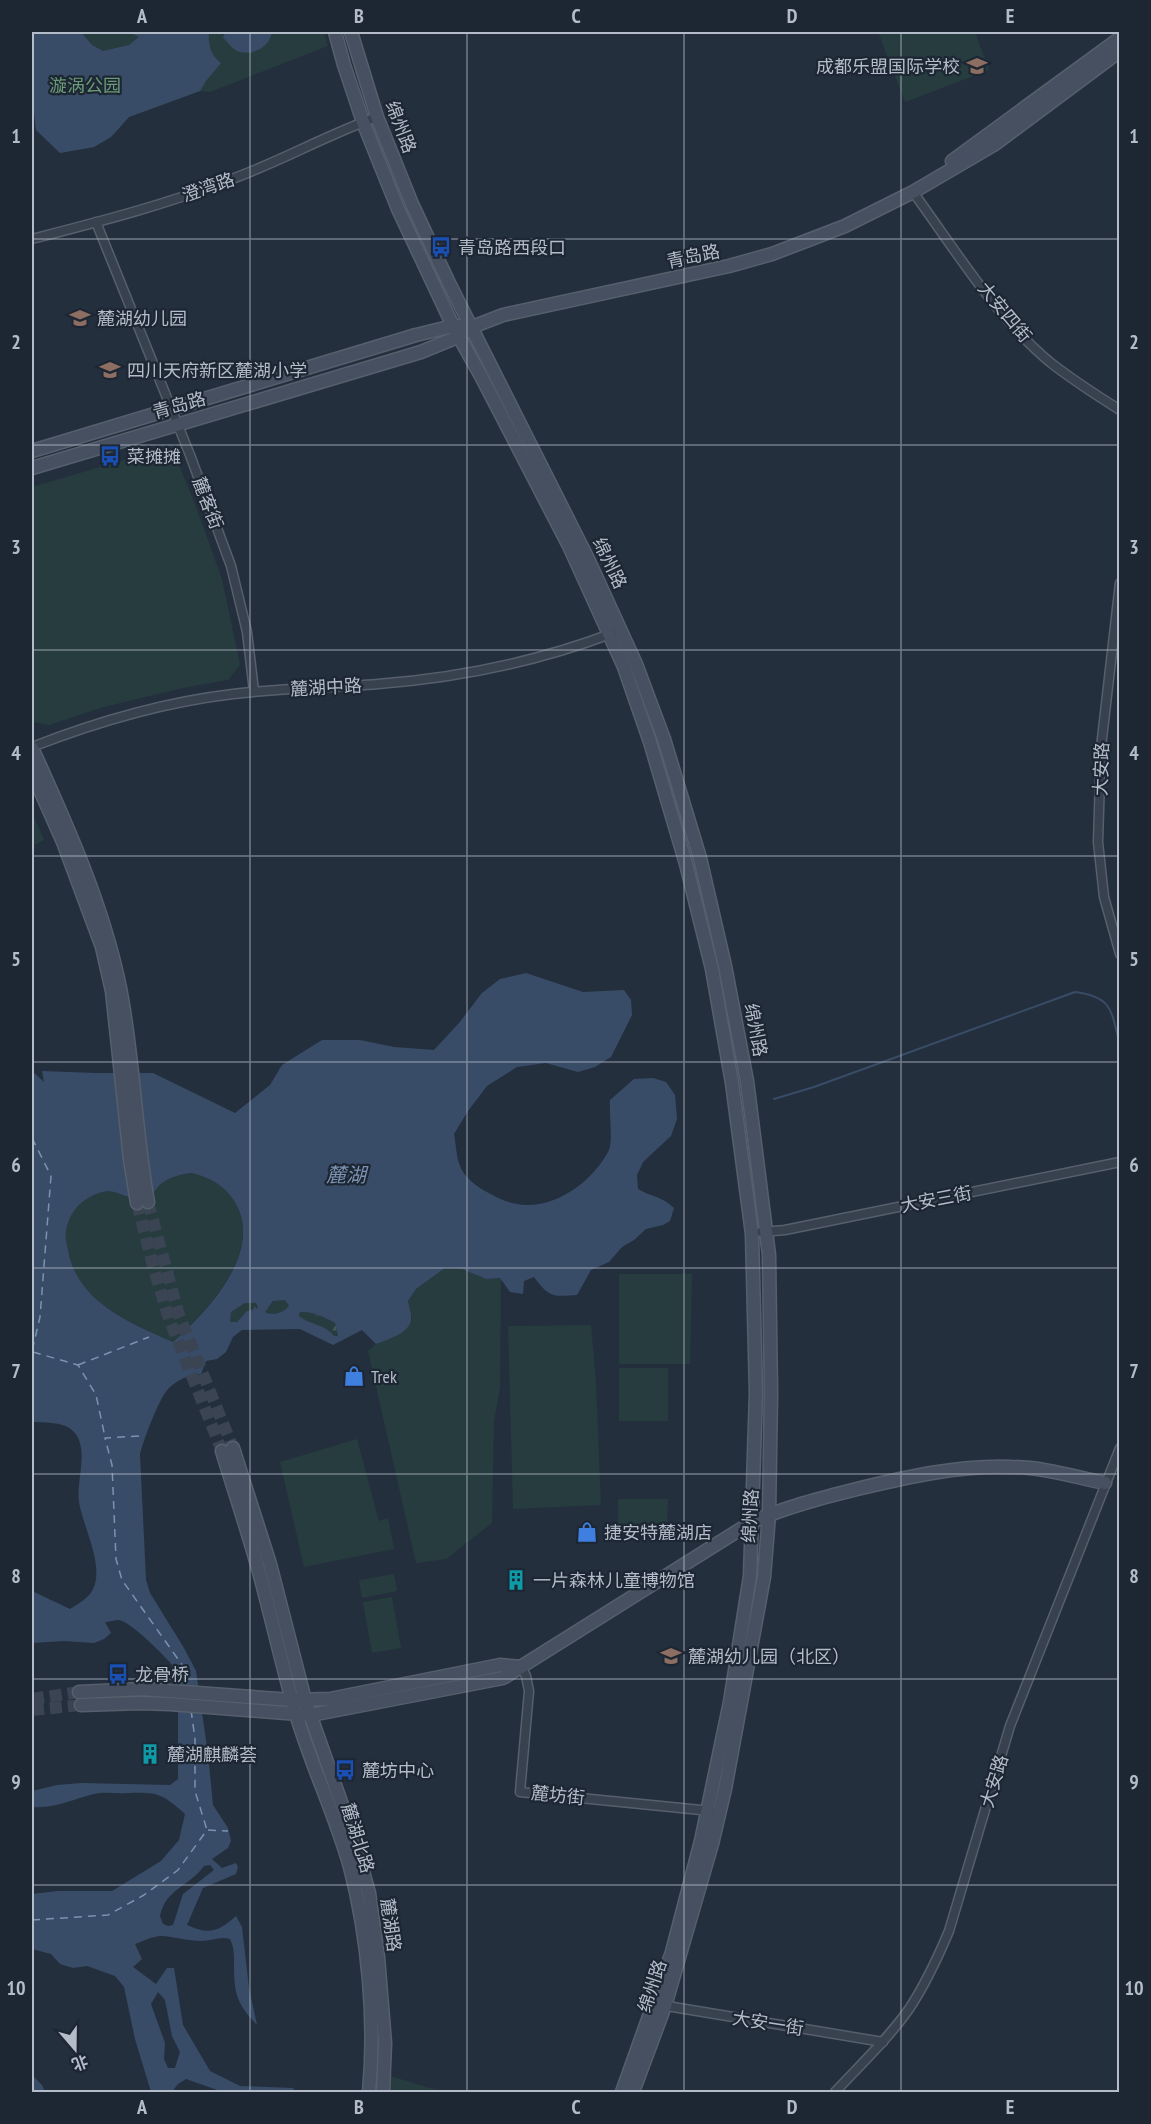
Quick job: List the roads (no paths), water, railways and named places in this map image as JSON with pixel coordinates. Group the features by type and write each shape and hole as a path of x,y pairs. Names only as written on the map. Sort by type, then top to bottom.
{"main road":[{"name":"绵州路","path":"335,32 363,122 398,209 456,331 616,632 686,864 712,969 732,1083 752,1234 756,1393 750,1576 724,1734 701,1841 660,2005 622,2092"},
{"name":"绵州路","path":"351,32 377,117 421,224 616,632 664,739 700,858 725,966 747,1081 767,1231 771,1393 769,1515 764,1577 720,1812 633,2092"},
{"name":"青岛路","path":"913,192 982,138 1119,38"},
{"name":"青岛路","path":"32,451 170,408 472,327 503,315 729,266 772,254 845,226 913,192 995,144 1119,51"},
{"name":"青岛路","path":"32,468 421,352 456,331"},
{"path":"32,747 71,836 106,933 120,989 130,1159 143,1202"},
{"path":"32,772 63,842 102,947 122,1039"},
{"name":"麓湖北路","path":"227,1449 292,1700 349,1866 370,1946 373,1968 369,2092"},
{"name":"麓湖路","path":"227,1449 270,1564 305,1700 361,1862 369,1893 370,1946"},
{"path":"81,1705 170,1704 310,1715 503,1678 752,1522 790,1507 905,1477 964,1469 1011,1467 1105,1483"},
{"path":"79,1692 142,1689 292,1700 330,1699 500,1665 522,1667"},
{"name":"麓湖路","path":"373,1968 385,2043 383,2092"}],"street":[{"name":"澄湾路","path":"32,239 229,181 377,117"},
{"name":"大安四街","path":"913,192 989,296 1020,332 1050,362 1119,410"},
{"name":"麓客街","path":"96,222 177,424 237,586 247,632 254,691"},
{"name":"大安路","path":"1119,583 1101,747 1098,842 1104,897 1119,954"},
{"name":"麓湖中路","path":"32,747 96,724 182,702 254,691 380,684 470,672 574,647 616,632"},
{"name":"大安三街","path":"752,1234 785,1230 1119,1162"},
{"name":"大安路","path":"835,2092 882,2042 909,2008 940,1953 949,1930 1010,1726 1119,1448"},
{"name":"麓坊街","path":"522,1667 529,1691 520,1792 720,1812"},
{"name":"大安一街","path":"660,2005 882,2042"}],"water":[{"name":"漩涡公园","path":"32,32 81,32 92,45 103,51 129,45 139,37 129,32 209,32 210,49 221,63 200,91 129,117 111,137 94,147 60,153 36,130 32,94"},
{"path":"225,32 272,32 263,47 246,53 234,49 223,38"},
{"name":"麓湖","path":"526,973 583,992 624,990 631,1000 632,1015 611,1057 595,1067 578,1072 546,1063 517,1067 487,1086 454,1134 459,1162 464,1174 482,1189 499,1198 524,1205 550,1201 574,1190 594,1172 609,1150 610,1100 634,1079 653,1078 666,1082 675,1095 677,1119 671,1136 643,1162 637,1175 638,1189 665,1201 674,1208 670,1221 646,1229 622,1247 609,1262 591,1270 577,1295 552,1294 544,1289 534,1277 524,1281 523,1294 510,1292 500,1278 486,1279 462,1269 445,1268 416,1289 408,1301 411,1320 406,1329 376,1344 362,1330 333,1345 300,1329 242,1330 233,1337 226,1352 217,1359 206,1361 201,1374 188,1376 177,1382 170,1387 161,1400 140,1454 146,1580 150,1593 196,1671 213,1805 228,1828 231,1841 228,1848 212,1859 222,1868 236,1863 238,1867 236,1874 203,1888 187,1925 201,1930 213,1930 224,1926 236,1916 242,1927 249,1988 257,2025 240,2004 235,1982 234,1951 230,1939 201,1941 163,1936 153,1937 135,1944 142,1959 133,1967 156,1984 167,1968 174,1968 183,2025 210,2071 240,2086 293,2088 295,2092 223,2092 186,2079 172,2092 151,2092 135,2039 124,1987 115,1976 87,1966 73,1968 60,1964 51,1954 32,1949 32,1894 58,1891 112,1891 161,1861 179,1840 185,1814 159,1795 145,1793 98,1793 56,1805 32,1807 32,1791 57,1785 81,1783 170,1785 178,1779 178,1672 141,1634 119,1620 105,1622 111,1633 94,1643 64,1641 32,1643 32,1591 70,1609 93,1589 96,1570 93,1550 79,1502 82,1457 79,1440 75,1433 66,1426 32,1422 32,1071 44,1082 42,1071 153,1073 235,1113 270,1085 282,1065 322,1040 360,1040 394,1047 434,1050 482,993 500,979","holes":["192,1173 212,1180 223,1188 236,1204 242,1223 242,1242 237,1261 215,1298 173,1342 123,1318 94,1297 82,1284 73,1268 66,1233 70,1218 76,1208 94,1195 108,1191 136,1197 152,1193 162,1183 176,1176","285,1300 289,1306 278,1313 265,1312 273,1301","245,1303 256,1303 258,1308 247,1311 237,1322 230,1322 231,1312","299,1313 315,1314 335,1323 338,1336 303,1319","210,1865 214,1870 183,1894 173,1925 163,1924 160,1916 167,1899 204,1866","158,1992 165,2000 172,2036 180,2052 175,2068 168,2068 164,2059 165,2043 151,2004"]},
{"path":"32,2075 42,2085 45,2092 32,2092"}],"waterway":[{"path":"774,1099 814,1087 1075,992 1088,994 1104,1002 1112,1015 1120,1045"}],"tunnel":[{"path":"148,1202 179,1315 233,1448"},
{"path":"137,1203 169,1319 222,1451"},
{"path":"32,1699 79,1692"},
{"path":"32,1710 81,1705"}],"place":[{"name":"成都乐盟国际学校","path":"977,66"},
{"name":"青岛路西段口","path":"441,247"},
{"name":"麓湖幼儿园","path":"80,318"},
{"name":"四川天府新区麓湖小学","path":"110,370"},
{"name":"菜摊摊","path":"110,456"},
{"name":"Trek","path":"354,1376"},
{"name":"捷安特麓湖店","path":"587,1532"},
{"name":"一片森林儿童博物馆","path":"516,1580"},
{"name":"麓湖幼儿园（北区）","path":"671,1656"},
{"name":"龙骨桥","path":"118,1674"},
{"name":"麓湖麒麟荟","path":"150,1754"},
{"name":"麓坊中心","path":"345,1770"}]}
